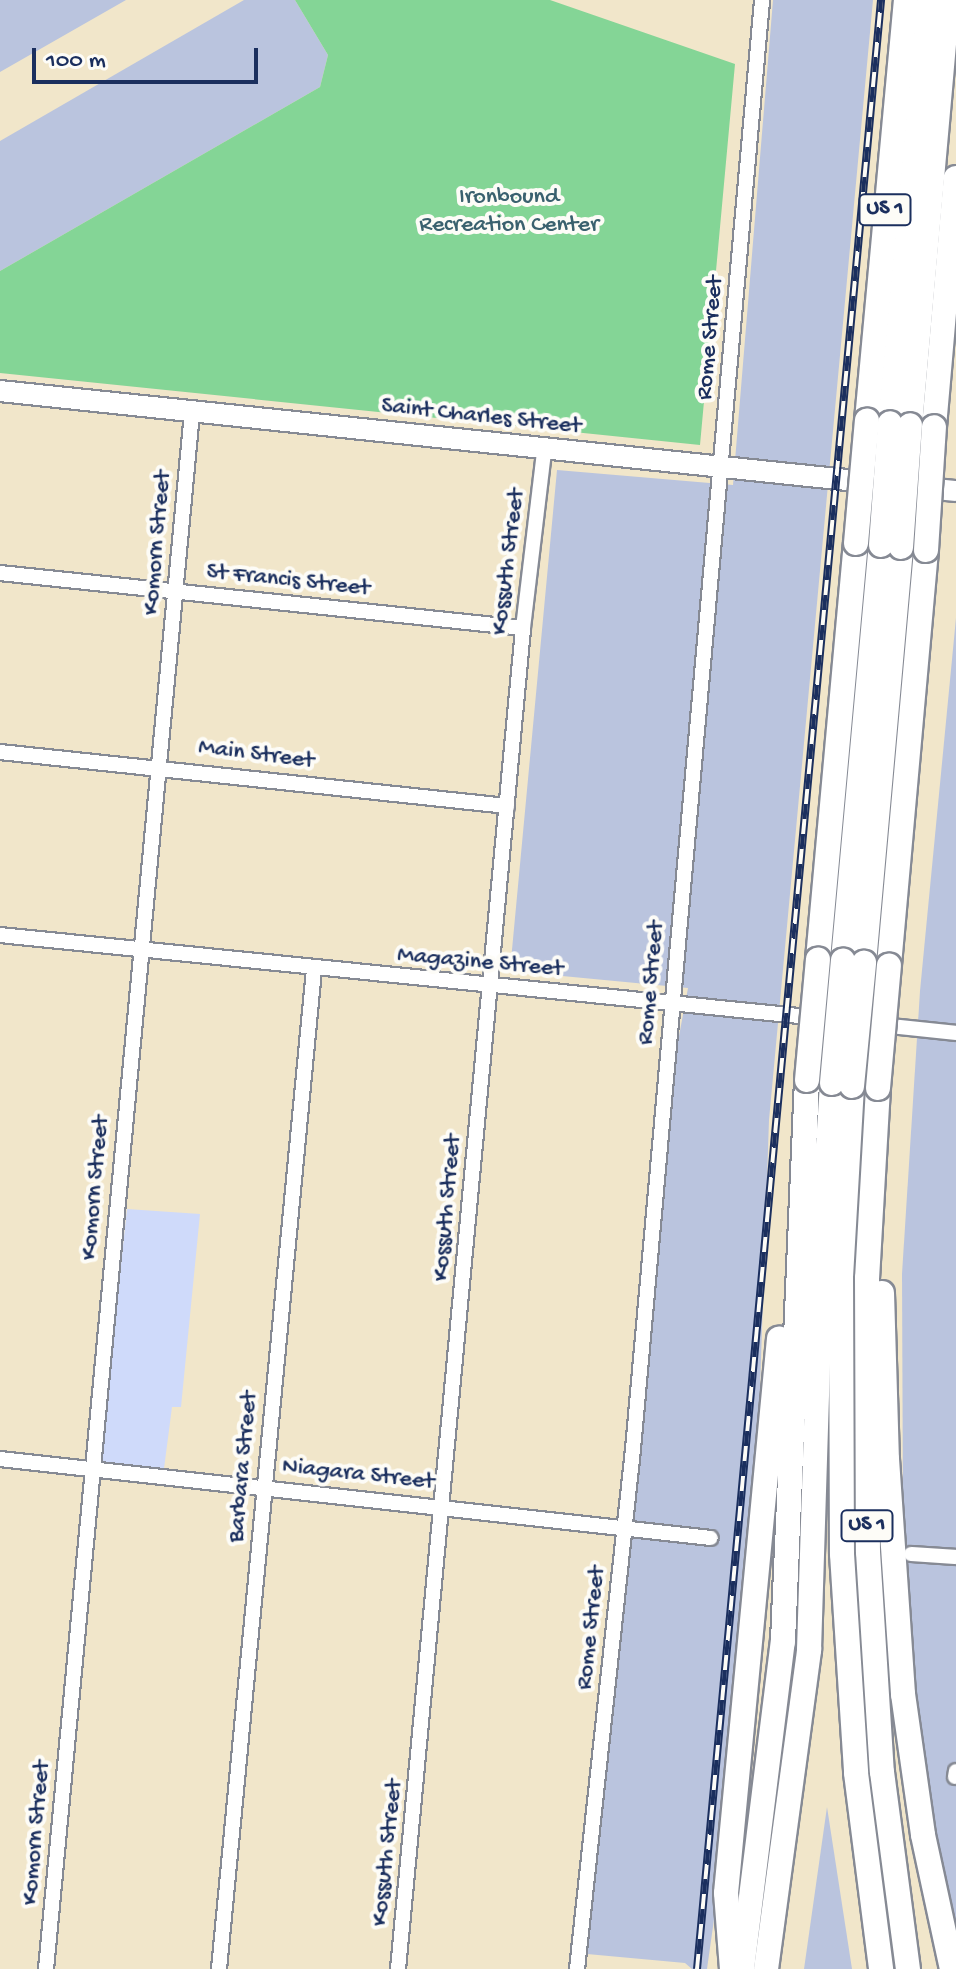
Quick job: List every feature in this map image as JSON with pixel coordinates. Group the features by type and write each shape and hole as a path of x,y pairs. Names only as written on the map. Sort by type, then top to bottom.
{"highway":[{"name":"US 1","path":"906,0 900,424 926,550 878,1088 865,1361 868,1552 882,1772 908,1969"},
{"path":"766,1969 800,1736 812,1594 821,1263 842,1084 891,546 929,0"},
{"path":"900,424 948,0"},
{"name":"US 1","path":"742,1969 775,1730 786,1598 796,1275 807,1080 856,543 900,424 956,178"},
{"path":"842,1084 840,1497 851,1718 881,1969"},
{"path":"876,1128 887,1459 901,1668 925,1848 952,1969"},
{"path":"732,1969 726,1893 750,1623 780,1329 796,1275"}],"street":[{"name":"Rome Street","path":"577,1969 625,1525 762,0"},
{"name":"Saint Charles Street","path":"0,391 544,451 956,491"},
{"name":"Komorn Street","path":"46,1969 192,412"},
{"name":"Kossuth Street","path":"398,1969 444,1506 523,628 544,451"},
{"name":"St Francis Street","path":"0,573 523,628"},
{"name":"Main Street","path":"0,752 157,766 507,806"},
{"name":"Magazine Street","path":"0,935 956,1033"},
{"name":"Barbara Street","path":"219,1969 314,969"},
{"name":"Niagara Street","path":"0,1459 625,1525 711,1538"},
{"path":"911,1554 956,1557"}],"shaded area":[{"path":"0,0 126,0 0,72"},
{"path":"244,0 295,0 328,55 320,87 0,271 0,141"},
{"path":"773,0 873,0 769,1120 751,1658 707,1969 692,1969 685,1963 587,1954 664,1116 688,988 510,971 557,470 733,485"},
{"path":"956,618 956,1969 923,1820 903,1515 902,1274 920,991"},
{"path":"127,1209 200,1214 181,1407 172,1407 162,1484 98,1477"},
{"path":"827,1807 852,1969 804,1969"}],"green space":[{"name":"Ironbound Recreation Center","path":"295,0 550,0 735,64 700,445 0,373 0,271 320,87 328,55"}],"railway":[{"path":"697,1969 881,0"}]}
